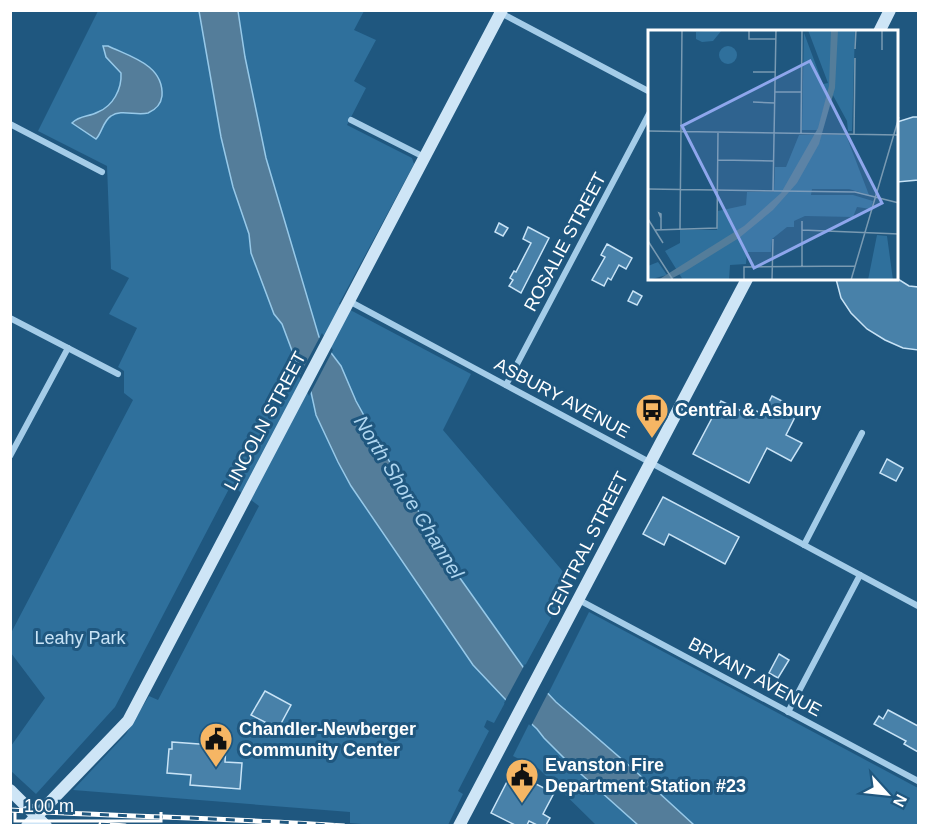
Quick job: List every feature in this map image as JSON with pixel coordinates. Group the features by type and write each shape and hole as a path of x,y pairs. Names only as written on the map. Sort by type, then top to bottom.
{"street":[{"path":"880,30 890,10"},
{"path":"500,11 648,91"},
{"name":"LINCOLN STREET","path":"27,825 128,721 500,11"},
{"name":"ROSALIE STREET","path":"506,385 648,116"},
{"path":"351,120 425,157"},
{"path":"10,124 102,172"},
{"name":"CENTRAL STREET","path":"459,825 746,280"},
{"name":"ASBURY AVENUE","path":"349,301 918,606"},
{"path":"10,318 118,374"},
{"path":"10,456 68,348"},
{"path":"804,545 862,433"},
{"path":"788,712 860,575"},
{"name":"BRYANT AVENUE","path":"578,600 918,781"},
{"path":"10,790 46,825"}],"green space":[{"name":"Leahy Park","path":"98,11 364,11 354,30 376,40 354,81 366,88 347,125 412,158 414,164 339,304 471,374 443,430 571,581 494,723 487,720 484,727 489,731 458,791 463,794 448,825 385,826 350,823 350,812 73,790 126,734 149,696 158,700 259,506 231,485 115,707 36,794 11,771 11,746 45,698 11,653 11,633 133,400 124,393 124,371 118,367 137,328 109,314 129,278 111,269 107,166 38,131"},
{"path":"589,612 918,788 918,825 694,825 548,694"},
{"path":"530,722 572,766 638,825 596,825 539,769 513,756"}],"water":[{"name":"North Shore Channel","path":"199,11 238,11 266,158 319,337 341,366 356,401 450,564 523,667 556,702 694,825 638,825 572,766 473,665 351,486 316,415 311,392 300,372 282,324 274,314 251,253 249,234 233,187 221,137"},
{"path":"103,46 136,58 152,69 161,85 162,96 157,106 148,113 119,113 111,116 96,139 72,123 108,106 118,91 121,73 106,57"}],"pier":[{"path":"322,333 333,350 309,396 299,376"},
{"path":"525,664 549,691 531,726 504,703"}],"building":[{"path":"918,117 918,180 899,182 899,121"},
{"path":"499,223 508,228 503,236 495,232"},
{"path":"528,227 549,238 521,293 509,286 513,280 510,278 514,271 516,272 531,243 523,239"},
{"path":"607,244 632,258 626,269 619,265 611,280 608,278 604,286 592,280 605,257 601,255"},
{"path":"836,280 899,280 909,286 918,287 918,350 903,348 867,329 851,313 841,298"},
{"path":"633,291 642,296 637,305 628,301"},
{"path":"772,396 790,405 786,413 795,417 786,435 802,443 791,461 767,448 749,483 693,454 721,401 748,414 752,409 763,414"},
{"path":"887,459 903,468 896,481 880,473"},
{"path":"663,497 739,537 725,564 669,534 664,545 643,534"},
{"path":"779,654 789,660 778,678 769,673"},
{"path":"265,691 291,705 278,729 274,727 271,734 261,729 265,722 251,715"},
{"path":"888,710 918,726 918,752 904,744 906,741 874,724 879,716 883,719"},
{"name":"Chandler-Newberger Community Center","path":"172,742 226,746 225,762 242,763 240,789 190,785 191,775 167,773 169,749 172,749"},
{"name":"Evanston Fire Department Station #23","path":"512,772 554,793 543,814 550,818 546,825 537,825 529,821 527,825 515,825 491,813"}],"railway":[{"path":"10,810 344,826"},
{"path":"101,824 125,826"}],"place":[{"name":"Central & Asbury","path":"652,439"},
{"name":"Chandler-Newberger Community Center","path":"216,768"},
{"name":"Evanston Fire Department Station #23","path":"522,804"}]}
